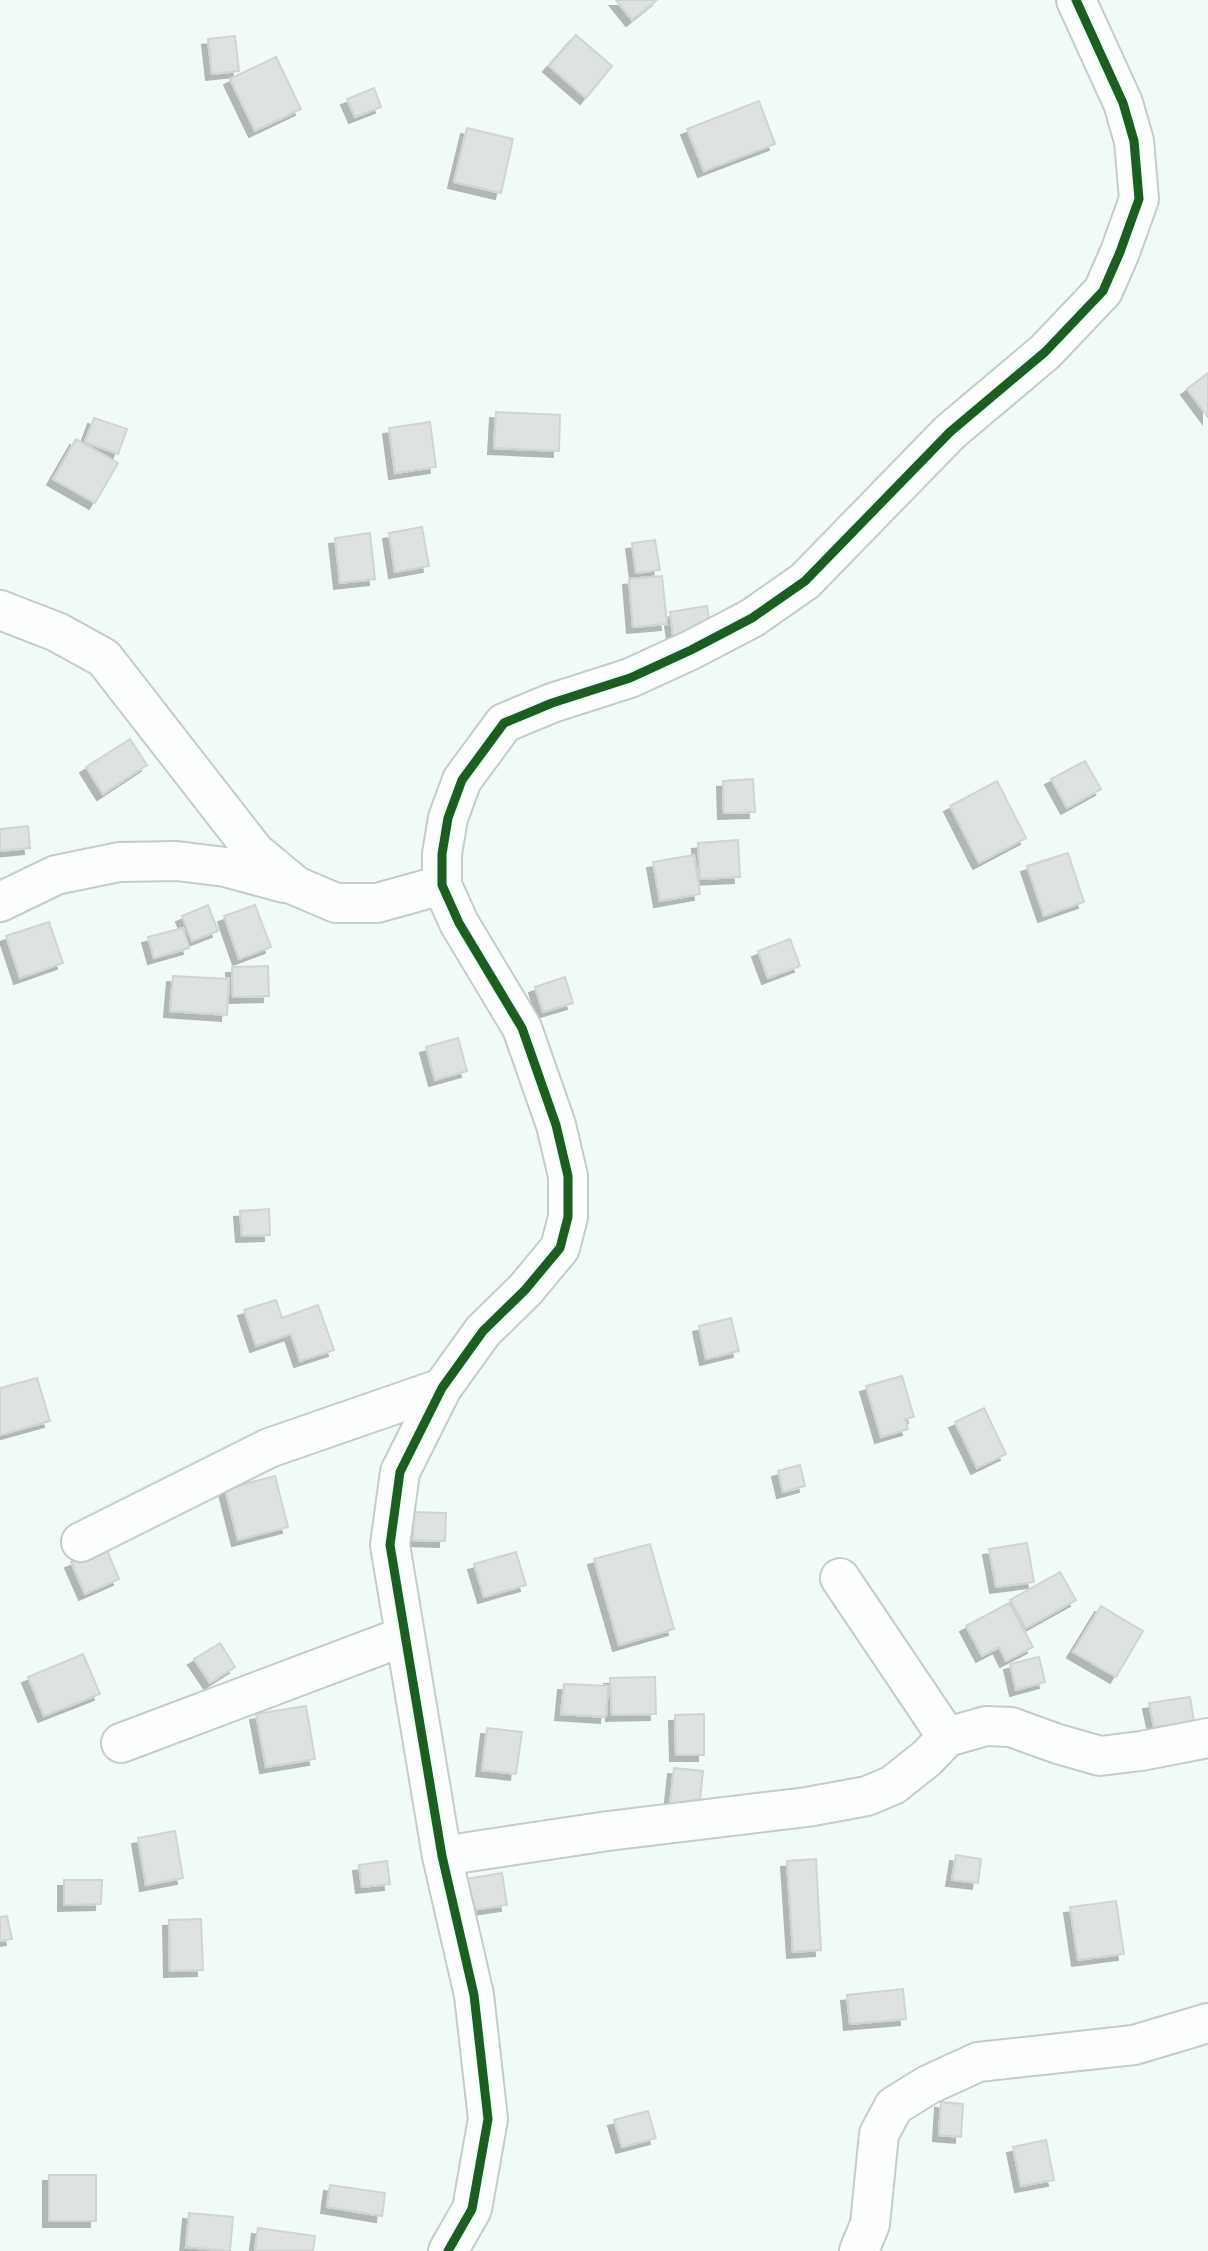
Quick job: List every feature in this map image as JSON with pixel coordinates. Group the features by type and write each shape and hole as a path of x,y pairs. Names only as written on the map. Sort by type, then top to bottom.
{"street":[{"path":"448,2251 472,2209 488,2119 474,1995 442,1856 390,1545 400,1472 442,1388 483,1331 525,1290 560,1248 568,1217 568,1176 556,1125 522,1028 459,923 442,884 442,854 449,818 462,780 504,723 552,703 630,678 691,650 752,618 805,582 950,432 1045,352 1103,291 1139,199 1134,141 1123,103 1076,0"},
{"path":"0,610 57,632 104,658 255,852 296,886"},
{"path":"0,902 56,875 119,862 177,861 225,867 296,886 336,902 377,903 442,884"},
{"path":"81,1542 269,1448 442,1388"},
{"path":"840,1578 947,1737"},
{"path":"121,1743 405,1636"},
{"path":"442,1856 608,1831 807,1807 867,1796 893,1785 927,1758 947,1737 986,1726 1011,1727 1100,1756 1208,1738"},
{"path":"859,2251 870,2224 879,2134 894,2106 928,2085 978,2062 1134,2045 1208,2023"}],"building":[{"path":"616,0 657,0 632,20"},
{"path":"576,35 612,66 586,98 549,66"},
{"path":"235,36 239,71 212,74 208,39"},
{"path":"276,57 301,109 255,131 230,79"},
{"path":"374,88 381,107 355,117 347,99"},
{"path":"759,101 775,144 704,171 687,129"},
{"path":"467,128 513,139 501,193 454,182"},
{"path":"1208,373 1208,417 1187,389"},
{"path":"496,412 560,415 559,451 494,448"},
{"path":"94,418 127,429 118,454 85,442"},
{"path":"430,422 436,467 395,473 389,428"},
{"path":"76,439 118,463 95,503 53,479"},
{"path":"422,527 429,566 395,572 389,533"},
{"path":"370,533 375,579 340,583 335,538"},
{"path":"655,540 660,570 636,573 632,543"},
{"path":"662,576 667,624 633,627 629,579"},
{"path":"707,606 711,637 674,642 670,612"},
{"path":"130,739 147,765 103,794 86,767"},
{"path":"1085,761 1101,789 1067,808 1051,779"},
{"path":"753,779 755,812 724,813 723,781"},
{"path":"997,781 1026,838 979,863 950,806"},
{"path":"28,826 30,848 0,851 0,829"},
{"path":"738,840 740,877 700,879 698,843"},
{"path":"1068,853 1084,902 1044,916 1027,866"},
{"path":"694,855 700,894 660,901 653,862"},
{"path":"208,905 218,931 192,941 182,916"},
{"path":"255,905 271,947 239,959 224,916"},
{"path":"49,922 63,963 20,978 6,936"},
{"path":"183,928 189,948 154,958 148,937"},
{"path":"790,939 800,966 768,978 758,951"},
{"path":"268,966 269,996 233,997 232,967"},
{"path":"173,976 229,979 227,1015 170,1011"},
{"path":"565,977 573,1003 543,1012 535,987"},
{"path":"458,1038 467,1071 435,1080 426,1047"},
{"path":"269,1209 270,1235 242,1236 240,1211"},
{"path":"276,1300 282,1318 318,1305 334,1350 300,1361 291,1334 256,1346 244,1310"},
{"path":"731,1318 739,1351 706,1359 699,1326"},
{"path":"902,1376 914,1417 905,1419 908,1429 881,1437 866,1386"},
{"path":"37,1378 50,1421 0,1435 0,1388"},
{"path":"984,1408 1006,1454 977,1468 955,1422"},
{"path":"800,1465 805,1486 783,1492 778,1471"},
{"path":"275,1476 288,1527 238,1540 225,1489"},
{"path":"414,1512 446,1513 445,1541 413,1540"},
{"path":"1027,1543 1034,1582 996,1587 989,1549"},
{"path":"650,1544 674,1629 619,1645 594,1559"},
{"path":"106,1548 119,1579 85,1594 71,1562"},
{"path":"516,1552 526,1585 484,1597 474,1564"},
{"path":"1060,1572 1076,1600 1026,1628 1010,1600"},
{"path":"1009,1603 1033,1647 1006,1661 999,1647 982,1656 966,1626"},
{"path":"1101,1606 1143,1631 1116,1677 1073,1652"},
{"path":"220,1643 235,1667 210,1683 194,1659"},
{"path":"83,1654 100,1694 44,1716 28,1677"},
{"path":"1039,1657 1045,1682 1016,1690 1010,1664"},
{"path":"655,1677 656,1714 612,1715 610,1678"},
{"path":"564,1684 608,1686 606,1717 561,1714"},
{"path":"1190,1697 1194,1722 1154,1727 1149,1703"},
{"path":"306,1706 315,1759 266,1767 256,1714"},
{"path":"704,1714 704,1755 676,1755 675,1715"},
{"path":"487,1728 522,1732 516,1774 482,1770"},
{"path":"674,1768 703,1771 699,1808 670,1805"},
{"path":"175,1831 183,1878 146,1885 138,1838"},
{"path":"956,1855 981,1859 978,1883 952,1880"},
{"path":"816,1859 821,1950 793,1952 787,1861"},
{"path":"387,1861 390,1884 362,1887 359,1865"},
{"path":"502,1873 507,1905 465,1911 460,1880"},
{"path":"64,1880 102,1880 101,1904 64,1905"},
{"path":"1116,1901 1124,1954 1078,1960 1070,1907"},
{"path":"7,1916 12,1939 0,1941 0,1917"},
{"path":"201,1919 203,1970 170,1971 169,1920"},
{"path":"903,1989 906,2019 850,2024 847,1995"},
{"path":"941,2102 963,2104 961,2137 939,2135"},
{"path":"648,2111 656,2138 622,2147 614,2120"},
{"path":"1046,2140 1054,2180 1021,2186 1013,2147"},
{"path":"49,2175 96,2175 96,2221 49,2221"},
{"path":"330,2185 385,2193 382,2216 327,2207"},
{"path":"189,2213 233,2217 230,2251 186,2247"},
{"path":"258,2228 315,2236 313,2251 255,2251"}],"cycle path":[{"path":"448,2251 472,2209 488,2119 474,1995 442,1856 390,1545 400,1472 442,1388 483,1331 525,1290 560,1248 568,1217 568,1176 556,1125 522,1028 459,923 442,885 442,854 448,818 462,780 504,723 552,703 630,678 691,650 752,618 805,581 950,432 1045,352 1103,291 1139,199 1134,141 1123,103 1076,0"}]}
